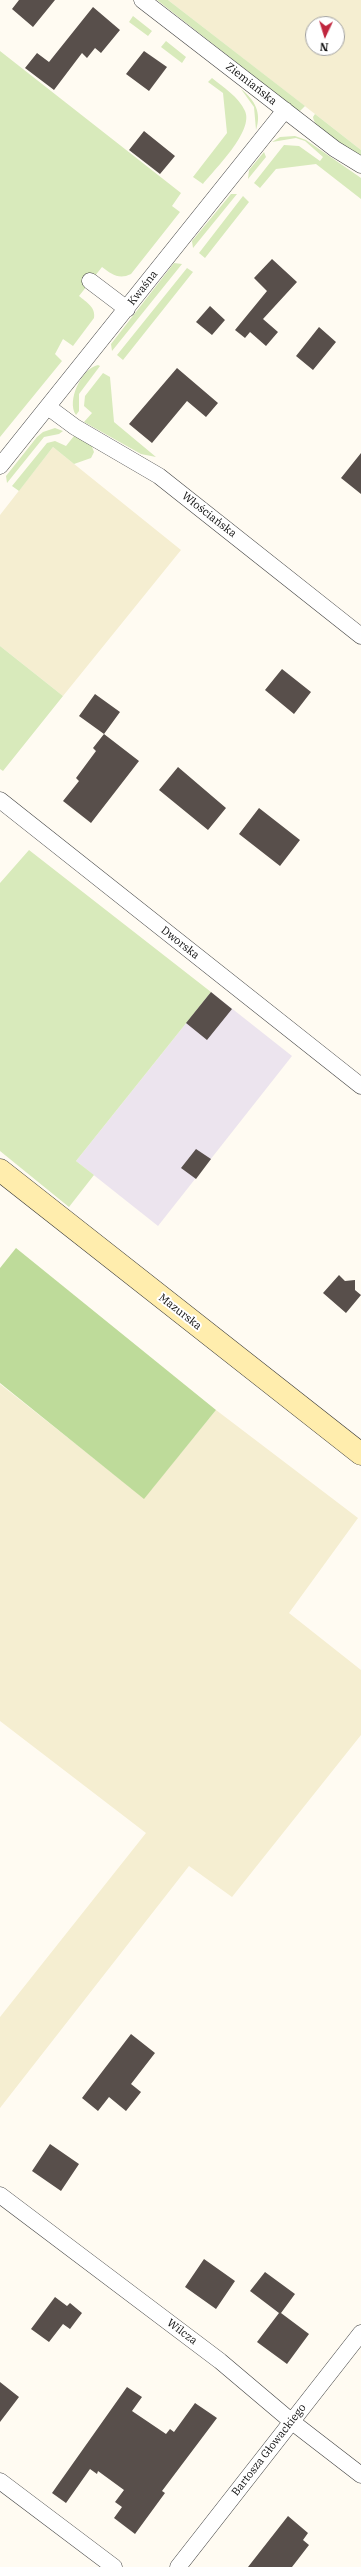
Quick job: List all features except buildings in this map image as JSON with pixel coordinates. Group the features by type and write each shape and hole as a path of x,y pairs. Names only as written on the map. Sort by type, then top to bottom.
{"main road":[{"name":"Mazurska","path":"0,1170 361,1454"}],"street":[{"name":"Ziemiańska","path":"142,0 335,149 361,165"},
{"name":"Kwaśna","path":"0,466 285,110"},
{"path":"90,281 127,309"},
{"name":"Włościańska","path":"48,407 75,428 159,476 361,636"},
{"name":"Dworska","path":"0,800 361,1086"},
{"name":"Wilcza","path":"0,2195 220,2361 291,2421 361,2475"},
{"name":"Bartosza Głowackiego","path":"178,2567 361,2333"},
{"path":"0,2482 114,2567"}],"shaded area":[{"path":"168,0 361,0 361,150"},
{"path":"53,447 181,550 63,696 0,646 0,515"},
{"path":"211,992 292,1056 158,1226 76,1161"},
{"path":"0,1384 144,1498 216,1410 358,1518 289,1613 361,1670 361,1735 232,1897 189,1866 0,2108 0,2017 146,1833 0,1721"}],"green space":[{"path":"157,0 168,0 305,106 300,111 297,110"},
{"path":"133,16 152,31 148,36 129,22"},
{"path":"166,41 186,57 182,63 161,47"},
{"path":"0,51 181,193 172,206 180,212 131,274 127,276 119,276 112,274 102,267 79,296 92,308 94,318 73,346 63,339 55,354 62,361 0,437"},
{"path":"212,78 239,101 245,111 246,119 244,129 239,139 224,160 203,184 193,177 227,133 223,93 208,82"},
{"path":"241,89 253,102 258,112 258,124 256,130 254,107"},
{"path":"315,114 361,150 361,157 325,134 315,122 313,117"},
{"path":"295,136 306,140 361,178 361,199 316,164 276,169 260,188 254,183 284,145 299,146 320,161 323,157 305,141 296,138 272,142 280,137"},
{"path":"264,152 266,157 248,179 249,170"},
{"path":"231,194 237,194 193,248 192,241"},
{"path":"243,196 249,202 205,258 199,253"},
{"path":"174,263 182,264 112,351 111,344"},
{"path":"187,268 193,272 123,360 117,355"},
{"path":"98,365 100,366 79,394 79,411 76,415 73,409 73,402 77,386 86,372 92,367"},
{"path":"103,373 110,377 114,422 156,457 141,454 84,422 92,413 84,406 85,396"},
{"path":"55,428 63,431 59,434 44,437 7,483 6,476 37,437 43,432"},
{"path":"74,436 91,444 94,452 91,458 74,464 53,447 19,491 12,486 47,443 55,441 66,446"},
{"path":"0,646 63,696 3,771 0,769"},
{"path":"29,850 211,992 76,1161 94,1175 69,1207 0,1151 0,883"},
{"path":"16,1248 216,1410 144,1499 0,1383 0,1268"}]}
